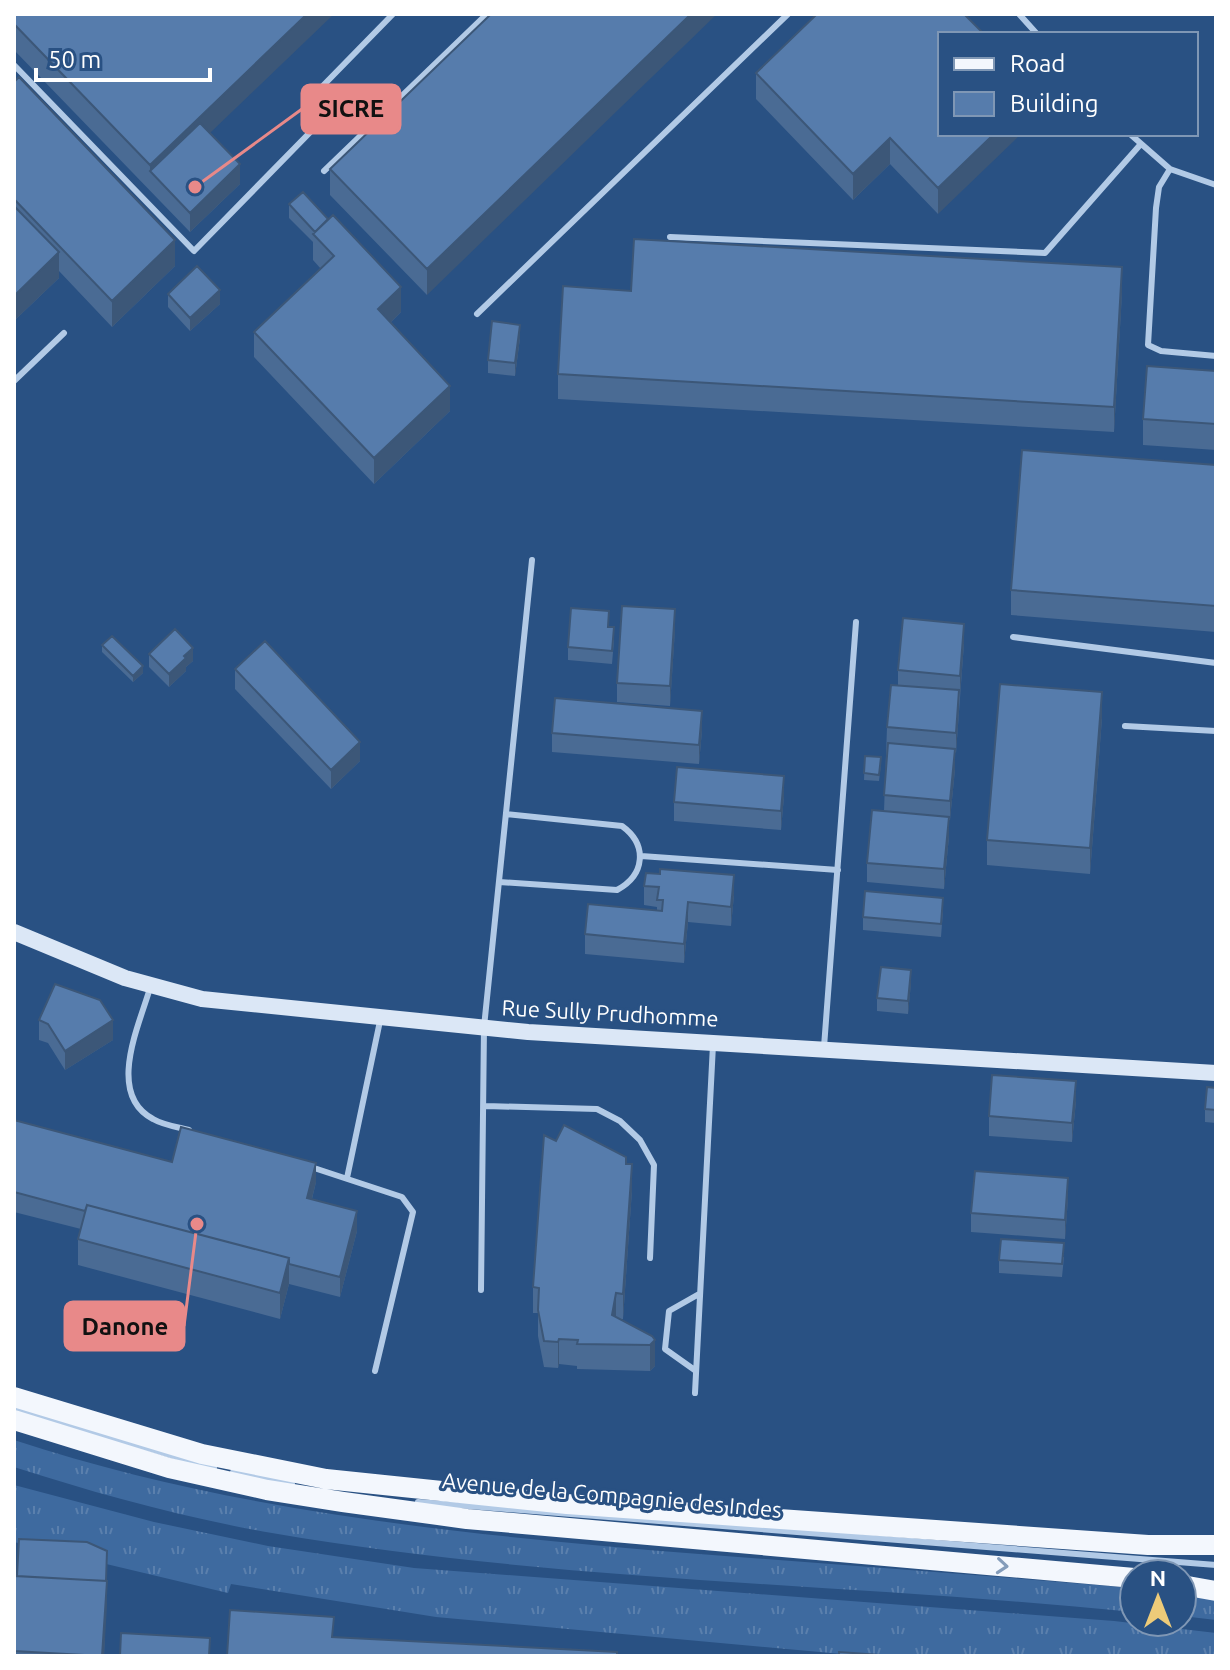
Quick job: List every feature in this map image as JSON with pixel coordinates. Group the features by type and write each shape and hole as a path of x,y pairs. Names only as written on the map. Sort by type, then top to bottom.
{"main road":[{"name":"Avenue de la Compagnie des Indes","path":"14,1397 202,1454 326,1479 614,1508 1148,1545 1216,1545"},
{"name":"Avenue de la Compagnie des Indes","path":"14,1420 169,1468 267,1490 358,1504 467,1519 1118,1577"}],"street":[{"name":"Rue Sully Prudhomme","path":"14,932 151,985 202,999 484,1027 1216,1073"}],"lane":[{"path":"14,65 194,251 327,115 310,99 393,14"},
{"path":"324,171 487,14"},
{"path":"477,314 788,14"},
{"path":"1019,14 1035,32"},
{"path":"1132,136 1170,169 1216,185"},
{"path":"670,237 1045,253 1140,145"},
{"path":"1170,169 1159,187 1156,208 1148,345 1161,351 1216,356"},
{"path":"14,381 64,333"},
{"path":"481,1290 486,1106 484,1027 532,560"},
{"path":"824,1047 856,622"},
{"path":"1013,637 1216,663"},
{"path":"1125,726 1216,731"},
{"path":"499,882 617,890 635,877 641,856 638,844 622,826 506,814"},
{"path":"641,856 838,870"},
{"path":"151,985 128,1067 132,1098 154,1120 198,1133"},
{"path":"347,1178 381,1017"},
{"path":"695,1393 713,1042"},
{"path":"486,1106 597,1109 620,1121 640,1140 654,1165 650,1258"},
{"path":"303,1165 402,1197 413,1212 375,1371"},
{"path":"696,1371 665,1349 669,1311 699,1294"},
{"name":"Avenue de la Compagnie des Indes","path":"14,1409 219,1470 336,1493 551,1515 1216,1565"}],"green space":[{"path":"14,1440 182,1486 353,1517 612,1547 1118,1587 1118,1611 594,1572 379,1549 207,1520 14,1467"},
{"path":"14,1485 154,1522 268,1546 414,1568 1114,1621 1118,1621 1118,1638 1198,1638 1198,1631 1216,1633 1216,1656 864,1656 436,1617 231,1584 228,1593 14,1542"},
{"path":"1198,1597 1216,1600 1216,1620 1198,1618"}],"building":[{"path":"14,14 307,14 150,165 14,24"},
{"path":"491,14 691,14 427,269 330,169"},
{"path":"817,14 964,14 982,32 938,32 938,136 992,136 938,188 890,138 853,174 756,73"},
{"path":"19,77 175,240 112,301 14,199 14,82"},
{"path":"200,123 240,164 190,213 150,171"},
{"path":"303,192 328,219 315,232 289,204"},
{"path":"14,206 59,252 14,296"},
{"path":"333,215 401,287 378,309 450,386 374,458 254,332 334,256 313,234"},
{"path":"634,239 1122,267 1114,407 558,374 563,286 631,291"},
{"path":"197,266 220,290 190,318 168,294"},
{"path":"492,321 520,325 515,363 488,360"},
{"path":"1147,366 1216,371 1216,424 1143,419"},
{"path":"1022,450 1216,465 1216,606 1011,590"},
{"path":"622,606 675,609 670,686 617,683"},
{"path":"571,608 609,611 608,627 614,627 612,651 568,647"},
{"path":"903,618 964,624 960,676 898,670"},
{"path":"175,629 193,648 169,674 149,654"},
{"path":"112,636 143,666 133,676 102,645"},
{"path":"265,641 360,742 331,770 235,669"},
{"path":"1000,684 1102,692 1090,848 987,840"},
{"path":"891,685 959,690 956,733 887,727"},
{"path":"555,698 702,711 699,745 552,733"},
{"path":"888,743 955,749 950,801 884,795"},
{"path":"865,756 881,757 879,775 864,773"},
{"path":"677,767 784,776 781,811 674,802"},
{"path":"872,810 949,817 944,869 867,863"},
{"path":"660,869 734,875 731,907 688,902 684,944 585,934 588,904 662,911 663,900 657,900 659,887 644,886 646,873 660,874"},
{"path":"865,891 943,898 941,924 863,917"},
{"path":"881,967 911,970 908,1001 877,998"},
{"path":"55,984 100,1000 113,1020 65,1051 48,1024 39,1020"},
{"path":"992,1075 1076,1081 1072,1123 989,1116"},
{"path":"1207,1087 1216,1088 1216,1110 1205,1109"},
{"path":"14,1120 172,1162 181,1127 316,1163 307,1198 357,1211 340,1277 289,1264 289,1258 87,1205 85,1211 14,1192"},
{"path":"564,1125 626,1157 626,1164 632,1164 623,1294 616,1293 612,1315 652,1336 655,1340 650,1345 577,1344 578,1340 559,1339 558,1342 544,1341 538,1310 539,1288 533,1287 544,1135 556,1141"},
{"path":"975,1171 1068,1178 1065,1220 971,1213"},
{"path":"87,1205 289,1258 280,1293 78,1239"},
{"path":"1001,1239 1064,1243 1062,1264 999,1260"},
{"path":"19,1539 87,1542 107,1551 106,1581 17,1576"},
{"path":"14,1576 107,1581 102,1656 14,1651"},
{"path":"230,1610 334,1617 332,1637 617,1652 617,1656 227,1656"},
{"path":"121,1633 210,1638 209,1656 120,1656"},
{"path":"839,1652 894,1656 839,1656"}],"place":[{"name":"SICRE","path":"195,187"},
{"name":"Danone","path":"197,1224"}]}
